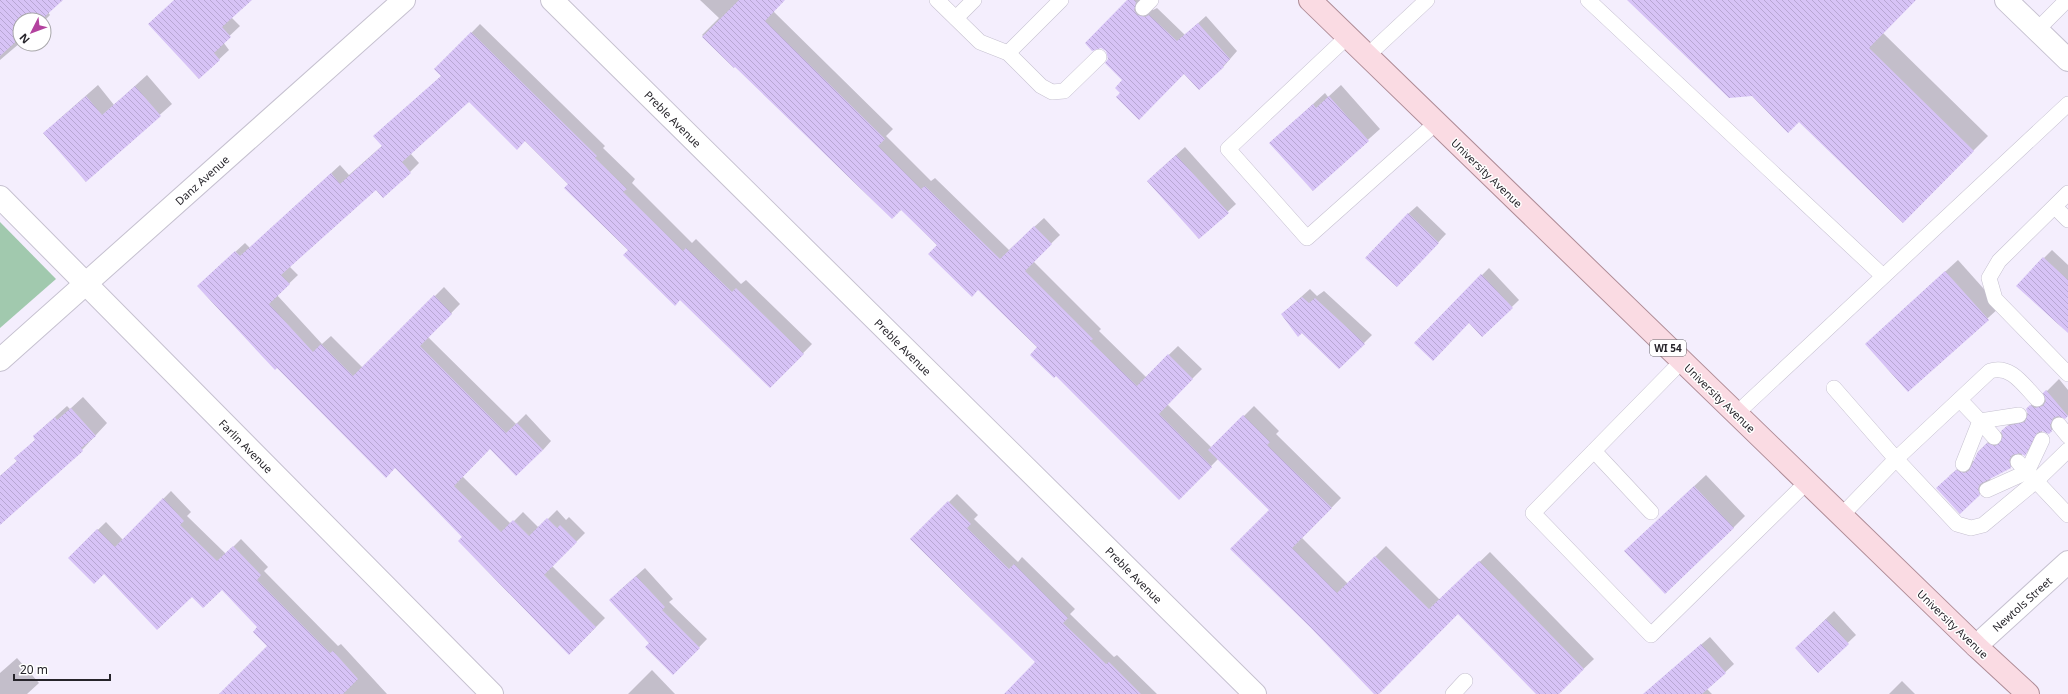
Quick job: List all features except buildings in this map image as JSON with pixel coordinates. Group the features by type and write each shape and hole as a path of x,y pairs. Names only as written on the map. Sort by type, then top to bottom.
{"main road":[{"name":"University Avenue","path":"1310,0 1841,516 2028,694"}],"street":[{"name":"Danz Avenue","path":"0,360 404,0"},
{"name":"Preble Avenue","path":"552,0 1255,694"},
{"path":"2006,0 2068,60"},
{"name":"Farlin Avenue","path":"0,197 492,694"},
{"name":"Newtols Street","path":"1976,646 2065,572"}],"lane":[{"path":"937,0 980,42 1008,53 1041,86 1052,92 1064,91 1099,57"},
{"path":"956,18 974,0"},
{"path":"1008,53 1061,0"},
{"path":"1367,56 1427,0"},
{"path":"1588,0 1883,276"},
{"path":"2037,30 2067,0"},
{"path":"1347,37 1228,149 1307,238 1436,123"},
{"path":"1736,414 2068,104"},
{"path":"2068,193 1999,261 1989,278 1995,299 2068,374"},
{"path":"2054,207 2068,220"},
{"path":"1682,361 1533,513 1651,635 1807,482"},
{"path":"1841,516 1896,459 1990,371 1999,368 2009,370 2037,399"},
{"path":"1834,388 1896,459 1957,524 1971,528 1983,525 2027,472 2042,440"},
{"path":"1960,400 1994,437"},
{"path":"1980,421 2019,415"},
{"path":"1963,464 1980,421"},
{"path":"1986,490 2027,472 2068,450"},
{"path":"1594,451 1650,512"},
{"path":"2027,472 2068,515"},
{"path":"1453,694 1465,681"}],"green space":[{"path":"0,222 56,279 0,328"}]}
